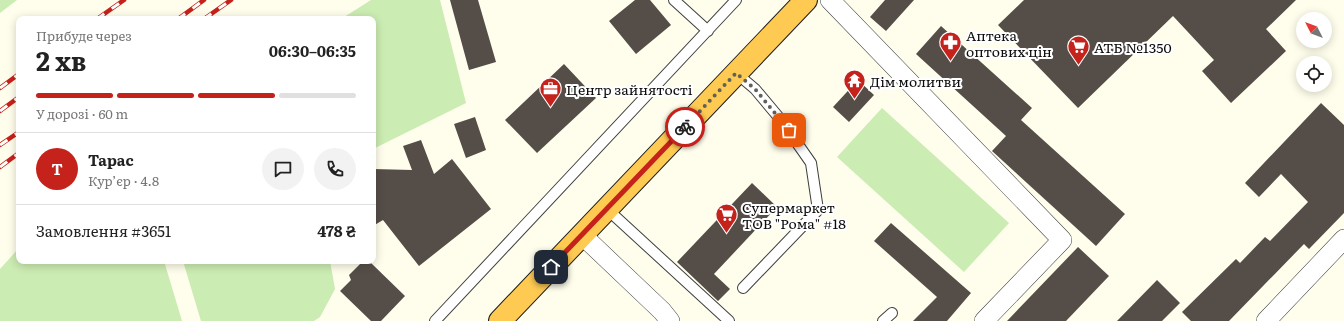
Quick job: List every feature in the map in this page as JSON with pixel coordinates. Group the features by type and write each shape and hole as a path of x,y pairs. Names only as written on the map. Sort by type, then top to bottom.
{"highway":[{"path":"500,321 806,0"}],"street":[{"path":"830,0 1062,240 984,321"},
{"path":"582,235 662,311 670,321"},
{"path":"1266,321 1344,239"}],"lane":[{"path":"674,0 708,31"},
{"path":"435,321 736,0"},
{"path":"736,73 755,89 781,120 811,163 818,210 743,288"},
{"path":"607,209 729,321"},
{"path":"884,321 892,313"}],"green space":[{"path":"0,0 17,0 0,13"},
{"path":"371,0 440,0 466,103 376,148 376,16 346,16"},
{"path":"882,108 1009,223 964,272 837,157"},
{"path":"16,251 16,264 165,264 182,321 0,321 0,269"},
{"path":"184,264 331,264 335,289 320,317 314,321 201,321"}],"building":[{"path":"450,0 478,0 496,62 469,70"},
{"path":"635,0 650,0 671,25 636,54 609,21"},
{"path":"885,0 914,0 886,31 870,17"},
{"name":"АТБ №1350","path":"1024,0 1296,0 1266,29 1286,51 1231,103 1202,71 1214,60 1173,16 1078,108 998,25"},
{"path":"941,26 1032,108 1021,120 1125,214 1096,246 992,151 1006,136 916,54"},
{"name":"Центр зайнятості","path":"564,64 596,98 537,153 505,120"},
{"name":"Дім молитви","path":"858,80 874,95 849,122 833,107"},
{"path":"1321,103 1344,125 1344,213 1309,249 1304,244 1229,321 1191,321 1182,312 1236,259 1240,263 1265,237 1270,241 1308,202 1281,174 1259,197 1245,183"},
{"path":"475,117 486,150 466,158 454,124"},
{"path":"421,140 434,174 452,159 491,209 419,266 383,220 376,224 376,169 412,170 403,146"},
{"name":"Супермаркет ТОВ \"Рома\" #18","path":"752,183 777,207 714,274 730,289 718,301 677,262"},
{"path":"891,223 971,293 947,321 913,321 937,297 874,241"},
{"path":"1078,247 1109,276 1066,321 1007,321"},
{"path":"360,264 372,264 405,296 381,321 371,321 340,291 351,280 349,275"},
{"path":"1157,280 1180,303 1162,321 1117,321"}],"railway":[{"path":"101,16 124,0"},
{"path":"182,16 204,0"},
{"path":"208,16 231,0"},
{"path":"0,88 16,76"},
{"path":"0,111 16,99"},
{"path":"0,145 16,134"},
{"path":"0,167 16,155"}],"way so far":[{"path":"685,127 736,73 755,89 789,130"}],"place":[{"name":"Аптека оптових цін","path":"951,62"},
{"name":"АТБ №1350","path":"1079,66"},
{"name":"Дім молитви","path":"854,100"},
{"name":"Центр зайнятості","path":"550,108"},
{"name":"Супермаркет ТОВ \"Рома\" #18","path":"727,234"}],"route":[{"path":"551,267 685,127"}]}
